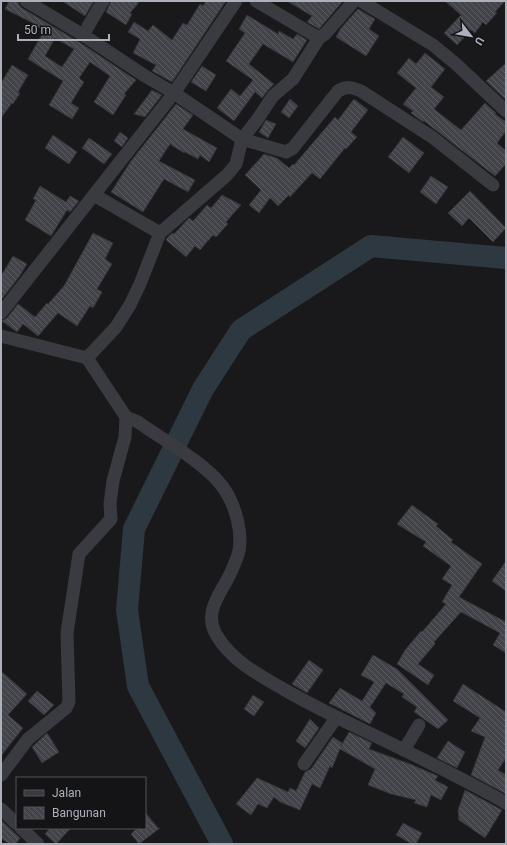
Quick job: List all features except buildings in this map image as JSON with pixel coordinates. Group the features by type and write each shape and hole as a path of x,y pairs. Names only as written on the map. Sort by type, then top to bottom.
{"street":[{"path":"26,1 83,34 242,139 286,152 290,150 316,121 338,91 346,87 350,87 361,91 432,137 493,185"},
{"path":"83,34 103,1"},
{"path":"1,313 174,93 236,1"},
{"path":"256,1 319,38"},
{"path":"87,358 116,326 130,305 160,233 227,176 236,164 242,139 273,96 293,79 319,38 325,34 354,1"},
{"path":"361,1 439,50 506,111"},
{"path":"94,195 160,233"},
{"path":"1,336 87,358 132,420 202,466 222,486 232,502 238,518 238,554 228,579 215,599 212,625 216,635 229,653 254,673 305,702 404,750 506,803"},
{"path":"1,775 28,739 68,705 67,633 80,554 107,524 113,481 125,436 132,420"},
{"path":"304,764 336,718"},
{"path":"404,750 419,725"},
{"path":"1,809 16,823"},
{"path":"22,829 38,844"}],"waterway":[{"path":"222,844 138,686 127,610 134,529 203,389 241,330 371,246 506,258"}]}
